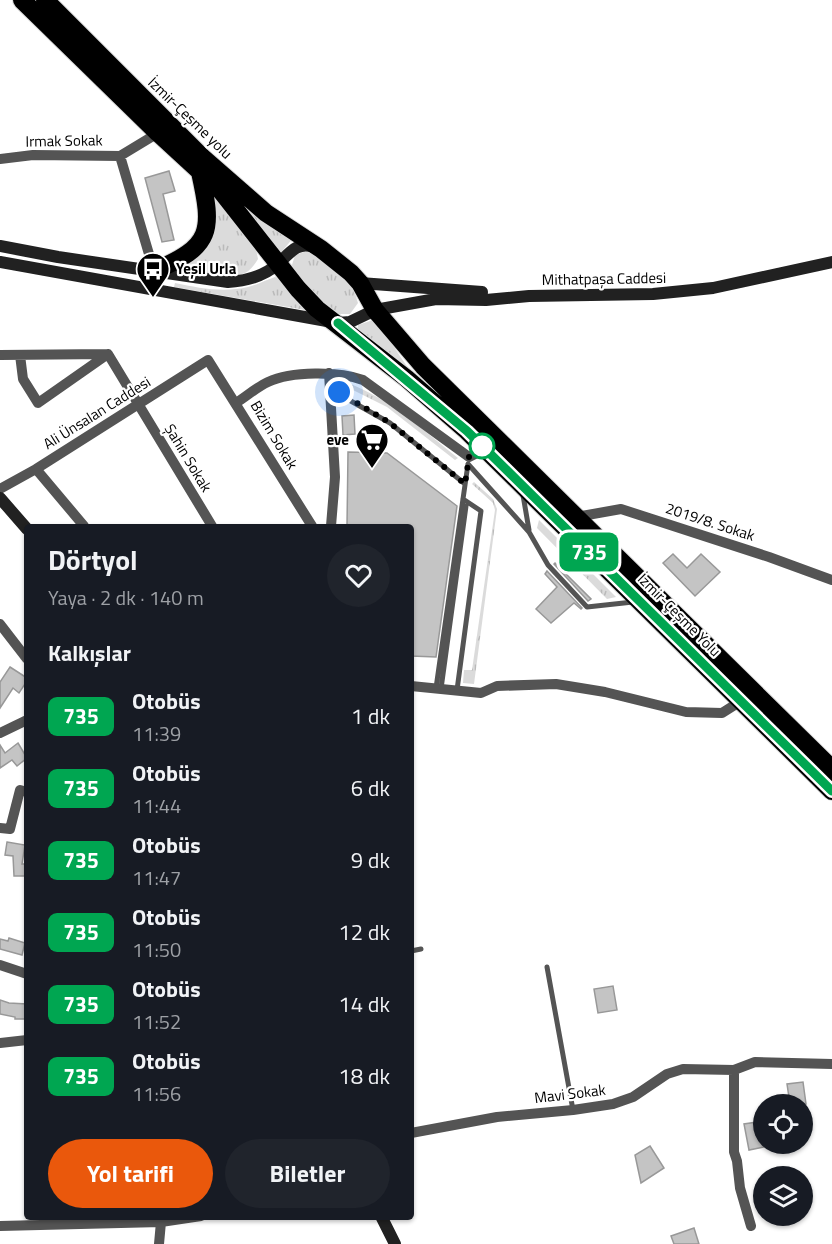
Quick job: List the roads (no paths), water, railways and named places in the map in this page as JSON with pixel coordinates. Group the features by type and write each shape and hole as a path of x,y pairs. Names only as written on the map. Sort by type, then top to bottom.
{"highway":[{"path":"22,0 221,191 278,264"},
{"name":"İzmir-Çeşme yolu","path":"45,0 202,157 266,213 321,249 360,283"},
{"path":"154,271 177,261 205,236 208,215 200,172"},
{"name":"İzmir-Çeşme Yolu","path":"278,264 317,309 338,323 406,378 474,457 521,484 832,791"},
{"name":"İzmir-Çeşme Yolu","path":"360,283 375,310 423,366 832,769"}],"street":[{"name":"Irmak Sokak","path":"0,159 33,155 120,156 158,133"},
{"path":"120,156 154,271"},
{"path":"0,246 204,279 243,281 278,264 292,249 299,246 308,244 321,249"},
{"path":"0,262 338,323"},
{"name":"Mithatpaşa Caddesi","path":"338,323 350,322 375,310 436,300 653,294 713,288 832,262"},
{"path":"360,283 528,296"},
{"path":"395,334 393,318 400,306"},
{"path":"20,355 23,378 38,403 108,354"},
{"path":"0,355 108,354"},
{"name":"Şahin Sokak","path":"108,354 211,524"},
{"name":"Ali Ünsalan Caddesi","path":"0,489 36,469 208,360"},
{"name":"Bizim Sokak","path":"208,360 311,524"},
{"path":"236,403 266,383 277,379 329,373 350,375 363,380 474,457"},
{"path":"329,373 335,477 331,524"},
{"path":"36,469 82,524"},
{"path":"0,498 24,526"},
{"name":"2019/8. Sokak","path":"576,517 621,509 832,580"},
{"path":"0,624 24,655"},
{"path":"414,686 481,693 497,686 556,684 605,692 686,712 722,713 741,701"},
{"path":"0,733 24,721"},
{"path":"0,828 10,829 20,790 24,791"},
{"path":"0,965 24,973"},
{"path":"0,1043 24,1040"},
{"name":"Mavi Sokak","path":"414,1132 497,1117 601,1107 624,1101 678,1070 734,1070 755,1062 832,1064"},
{"path":"734,1070 734,1152 740,1188 751,1226"},
{"path":"0,1226 69,1221 161,1222 174,1220"},
{"path":"383,1220 395,1244"},
{"path":"159,1244 161,1222"}],"lane":[{"path":"330,385 349,400 390,423 465,484"},
{"path":"439,689 465,500 465,484 474,457"},
{"path":"474,457 529,532 548,565 587,607 640,602"},
{"path":"521,484 529,532"},
{"path":"457,690 481,511 465,500"},
{"path":"414,950 421,949"},
{"path":"547,967 573,1110"}],"place":[{"name":"Yeşil Urla","path":"153,298"},
{"name":"eve","path":"372,469"}]}
